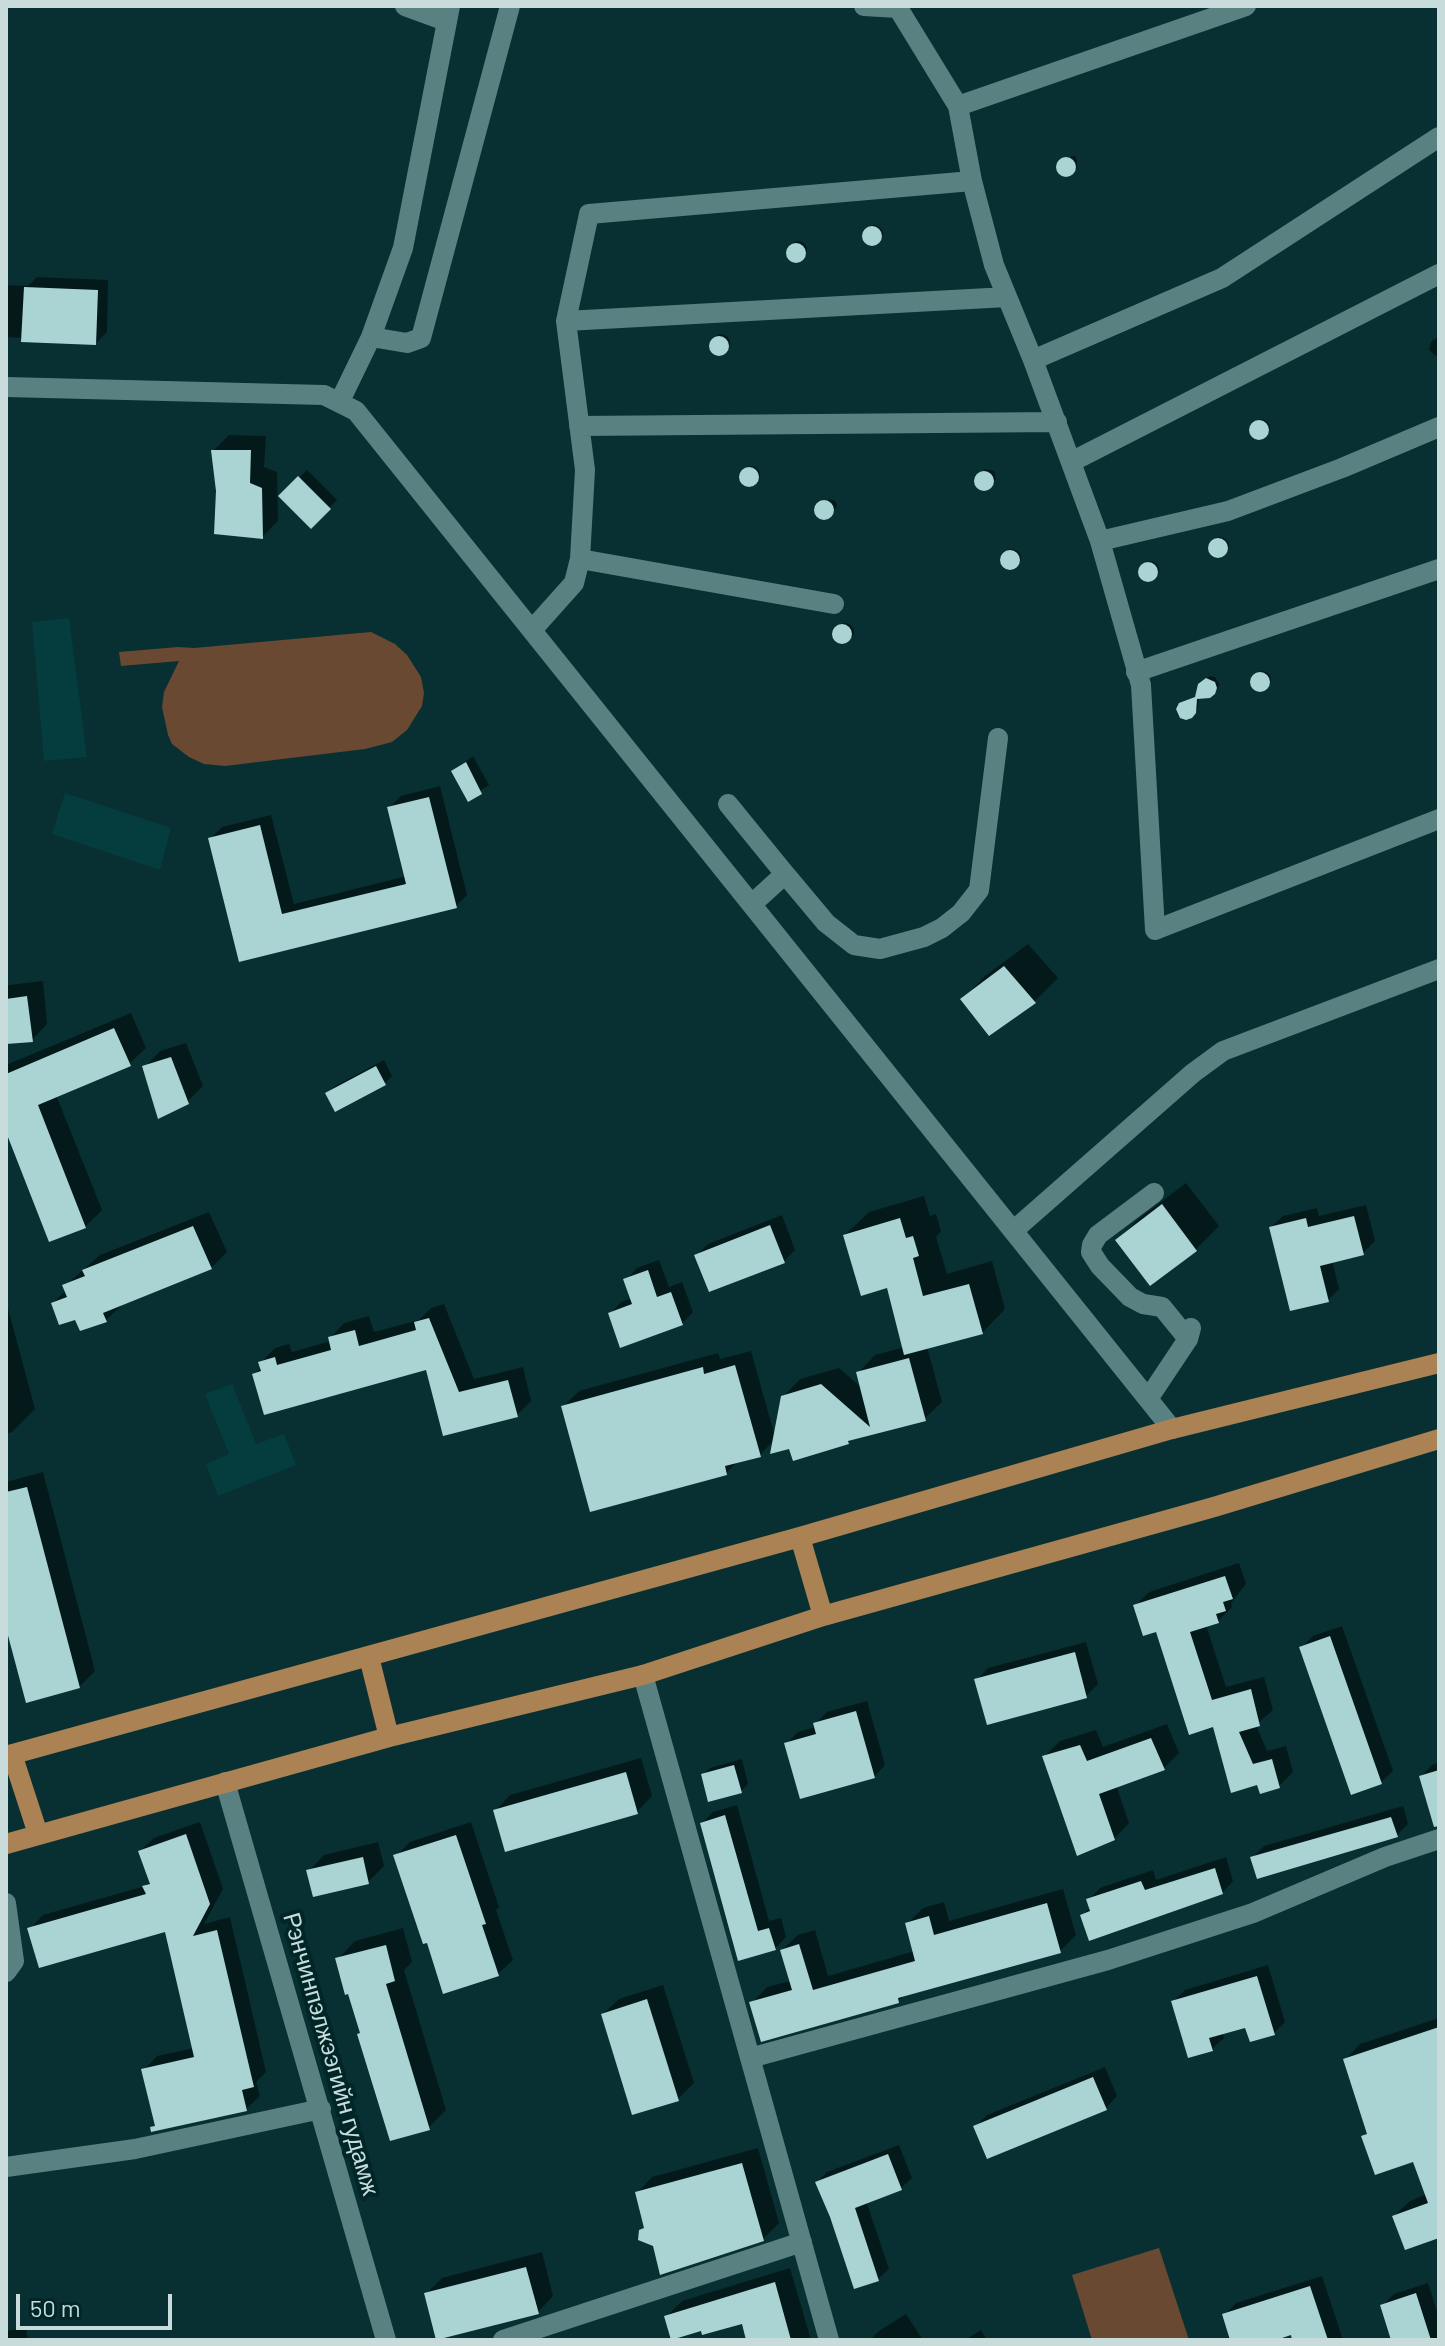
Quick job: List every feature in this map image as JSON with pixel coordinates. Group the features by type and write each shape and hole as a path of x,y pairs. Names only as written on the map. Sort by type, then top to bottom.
{"main road":[{"path":"38,1834 9,1755 800,1537 1172,1429 1436,1364"},
{"path":"6,1844 389,1737 643,1675 823,1616 1214,1507 1439,1439"},
{"path":"800,1537 823,1616"},
{"path":"369,1657 389,1737"}],"street":[{"path":"340,401 371,337 403,248 444,11 405,6"},
{"path":"371,337 407,343 421,338 510,6"},
{"path":"864,6 898,7 958,106 972,181 994,265 1057,422 1100,541 1141,685 1155,930 1439,819"},
{"path":"958,106 1246,6"},
{"path":"1033,360 1222,278 1439,137"},
{"path":"532,630 574,583 580,559 585,470 566,321 589,214 972,181"},
{"path":"1071,462 1439,274"},
{"path":"566,321 1007,297"},
{"path":"6,387 324,395 356,411 1172,1429"},
{"path":"579,426 1057,422"},
{"path":"1100,541 1228,511 1439,427"},
{"path":"580,559 834,604"},
{"path":"1136,672 1439,569"},
{"path":"728,804 826,923 854,945 880,949 924,937 942,928 961,913 979,890 998,738"},
{"path":"752,904 785,874"},
{"path":"1013,1231 1193,1073 1223,1051 1439,969"},
{"path":"1148,1399 1190,1333 1162,1307 1143,1304 1130,1297 1091,1252 1098,1235 1154,1193"},
{"path":"643,1675 829,2340"},
{"name":"Рэнчинпэлжээгийн гудамж","path":"225,1782 386,2340"},
{"path":"750,2058 1123,1955 1253,1913 1385,1857 1439,1839"},
{"path":"6,1903 14,1961 6,1972"},
{"path":"6,2167 135,2149 321,2109"},
{"path":"503,2340 802,2242"}],"shaded area":[{"path":"69,618 87,757 44,761 32,622"},
{"path":"371,632 395,644 407,655 421,677 424,693 422,706 407,730 392,742 365,749 225,766 204,764 189,757 172,744 168,735 162,707 164,692 179,661 121,666 119,652 194,648"},
{"path":"65,793 171,828 160,870 52,834"},
{"path":"232,1384 256,1444 284,1434 296,1465 218,1496 206,1464 229,1454 205,1394"},
{"path":"1159,2248 1189,2340 1092,2340 1072,2275"}],"building":[{"path":"1066,157 1073,160 1076,167 1073,174 1066,177 1059,174 1056,167 1059,160"},
{"path":"872,226 879,229 882,236 879,243 872,246 865,243 862,236 865,229"},
{"path":"796,243 803,246 806,253 803,260 796,263 789,260 786,253 789,246"},
{"path":"24,287 98,290 96,345 21,342"},
{"path":"719,336 726,339 729,346 726,353 719,356 712,353 709,346 712,339"},
{"path":"1259,420 1266,423 1269,430 1266,437 1259,440 1252,437 1249,430 1252,423"},
{"path":"211,450 251,450 250,483 262,488 263,539 214,534 216,491"},
{"path":"749,467 756,470 759,477 756,484 749,487 742,484 739,477 742,470"},
{"path":"984,471 991,474 994,481 991,488 984,491 977,488 974,481 977,474"},
{"path":"298,476 331,509 311,529 278,496"},
{"path":"824,500 831,503 834,510 831,517 824,520 817,517 814,510 817,503"},
{"path":"1218,538 1225,541 1228,548 1225,555 1218,558 1211,555 1208,548 1211,541"},
{"path":"1010,550 1017,553 1020,560 1017,567 1010,570 1003,567 1000,560 1003,553"},
{"path":"1148,562 1155,565 1158,572 1155,579 1148,582 1141,579 1138,572 1141,565"},
{"path":"842,624 849,627 852,634 849,641 842,644 835,641 832,634 835,627"},
{"path":"1260,672 1267,675 1270,682 1267,689 1260,692 1253,689 1250,682 1253,675"},
{"path":"1206,678 1215,682 1215,694 1210,698 1197,699 1196,713 1192,718 1180,718 1176,709 1179,703 1195,697 1198,684"},
{"path":"466,762 482,794 468,802 451,771"},
{"path":"429,797 457,908 239,962 208,838 260,825 282,914 406,884 387,807"},
{"path":"1004,966 1036,1003 989,1036 960,999"},
{"path":"27,996 33,1042 6,1044 6,999"},
{"path":"114,1028 131,1066 38,1105 86,1228 49,1242 6,1132 6,1074"},
{"path":"171,1057 189,1104 158,1119 142,1066"},
{"path":"376,1066 386,1085 335,1112 325,1093"},
{"path":"1162,1204 1197,1251 1150,1286 1115,1240"},
{"path":"1354,1216 1364,1255 1320,1266 1329,1302 1290,1311 1269,1227 1306,1218 1308,1227"},
{"path":"900,1218 906,1238 913,1236 919,1256 913,1258 923,1296 969,1284 983,1334 904,1355 887,1288 861,1296 843,1235"},
{"path":"770,1225 785,1263 709,1292 694,1255"},
{"path":"193,1226 212,1269 103,1313 107,1322 80,1331 75,1320 59,1325 51,1303 67,1297 62,1285 85,1276 82,1270"},
{"path":"648,1270 657,1297 671,1292 683,1325 620,1348 608,1313 632,1304 623,1279"},
{"path":"429,1318 459,1392 508,1380 518,1417 443,1436 426,1370 264,1415 252,1374 261,1371 258,1362 275,1357 277,1365 331,1350 328,1337 355,1330 359,1346 416,1330 414,1322"},
{"path":"909,1358 926,1421 848,1441 849,1444 793,1461 789,1449 770,1454 781,1396 821,1384 870,1427 856,1372"},
{"path":"735,1365 761,1457 725,1466 727,1475 590,1512 561,1406 703,1367 704,1374"},
{"path":"27,1487 80,1688 26,1703 6,1628 6,1492"},
{"path":"1225,1576 1233,1599 1223,1602 1226,1611 1216,1614 1219,1623 1190,1632 1212,1700 1251,1689 1260,1726 1239,1732 1253,1764 1272,1759 1280,1788 1260,1794 1257,1785 1231,1793 1213,1727 1189,1735 1156,1632 1143,1636 1133,1605"},
{"path":"1330,1636 1382,1784 1351,1795 1299,1647"},
{"path":"1075,1652 1087,1698 987,1725 974,1679"},
{"path":"856,1711 875,1778 800,1799 784,1743 816,1734 813,1723"},
{"path":"1151,1738 1165,1770 1099,1794 1115,1840 1077,1856 1042,1756 1080,1745 1087,1761"},
{"path":"734,1765 742,1793 708,1802 701,1774"},
{"path":"1439,1770 1439,1826 1434,1827 1419,1776"},
{"path":"626,1772 638,1814 505,1852 493,1810"},
{"path":"725,1815 758,1931 769,1928 776,1950 738,1961 700,1823"},
{"path":"1391,1817 1398,1837 1257,1879 1250,1857"},
{"path":"186,1834 210,1904 193,1936 217,1930 254,2087 242,2090 247,2111 151,2132 150,2127 155,2126 141,2069 194,2057 165,1932 39,1968 27,1928 146,1894 142,1886 150,1884 138,1851"},
{"path":"456,1835 486,1924 482,1925 499,1976 443,1994 393,1855"},
{"path":"363,1857 369,1884 313,1897 306,1870"},
{"path":"1215,1868 1223,1894 1089,1941 1080,1915 1090,1911 1086,1899 1141,1881 1145,1890"},
{"path":"1047,1903 1061,1953 898,1998 899,2003 761,2042 749,2002 792,1990 780,1950 799,1944 813,1990 915,1961 905,1923 929,1916 934,1935"},
{"path":"386,1945 395,1981 386,1984 430,2130 390,2141 335,1958"},
{"path":"1257,1976 1275,2035 1250,2042 1245,2028 1209,2038 1213,2051 1188,2058 1171,2001"},
{"path":"647,1999 679,2101 632,2115 601,2014"},
{"path":"1439,2027 1439,2238 1405,2250 1392,2216 1428,2203 1413,2162 1375,2175 1361,2136 1367,2134 1343,2059"},
{"path":"1093,2077 1107,2110 987,2159 973,2126"},
{"path":"888,2154 902,2190 855,2208 879,2281 854,2289 815,2182"},
{"path":"742,2163 764,2241 660,2275 653,2246 638,2240 639,2230 644,2228 635,2192"},
{"path":"526,2267 539,2314 436,2340 424,2293"},
{"path":"775,2282 791,2340 746,2340 742,2324 671,2340 664,2316"},
{"path":"1310,2286 1328,2340 1292,2340 1291,2335 1276,2340 1230,2340 1222,2314"},
{"path":"1416,2293 1431,2340 1391,2340 1380,2305"}]}
